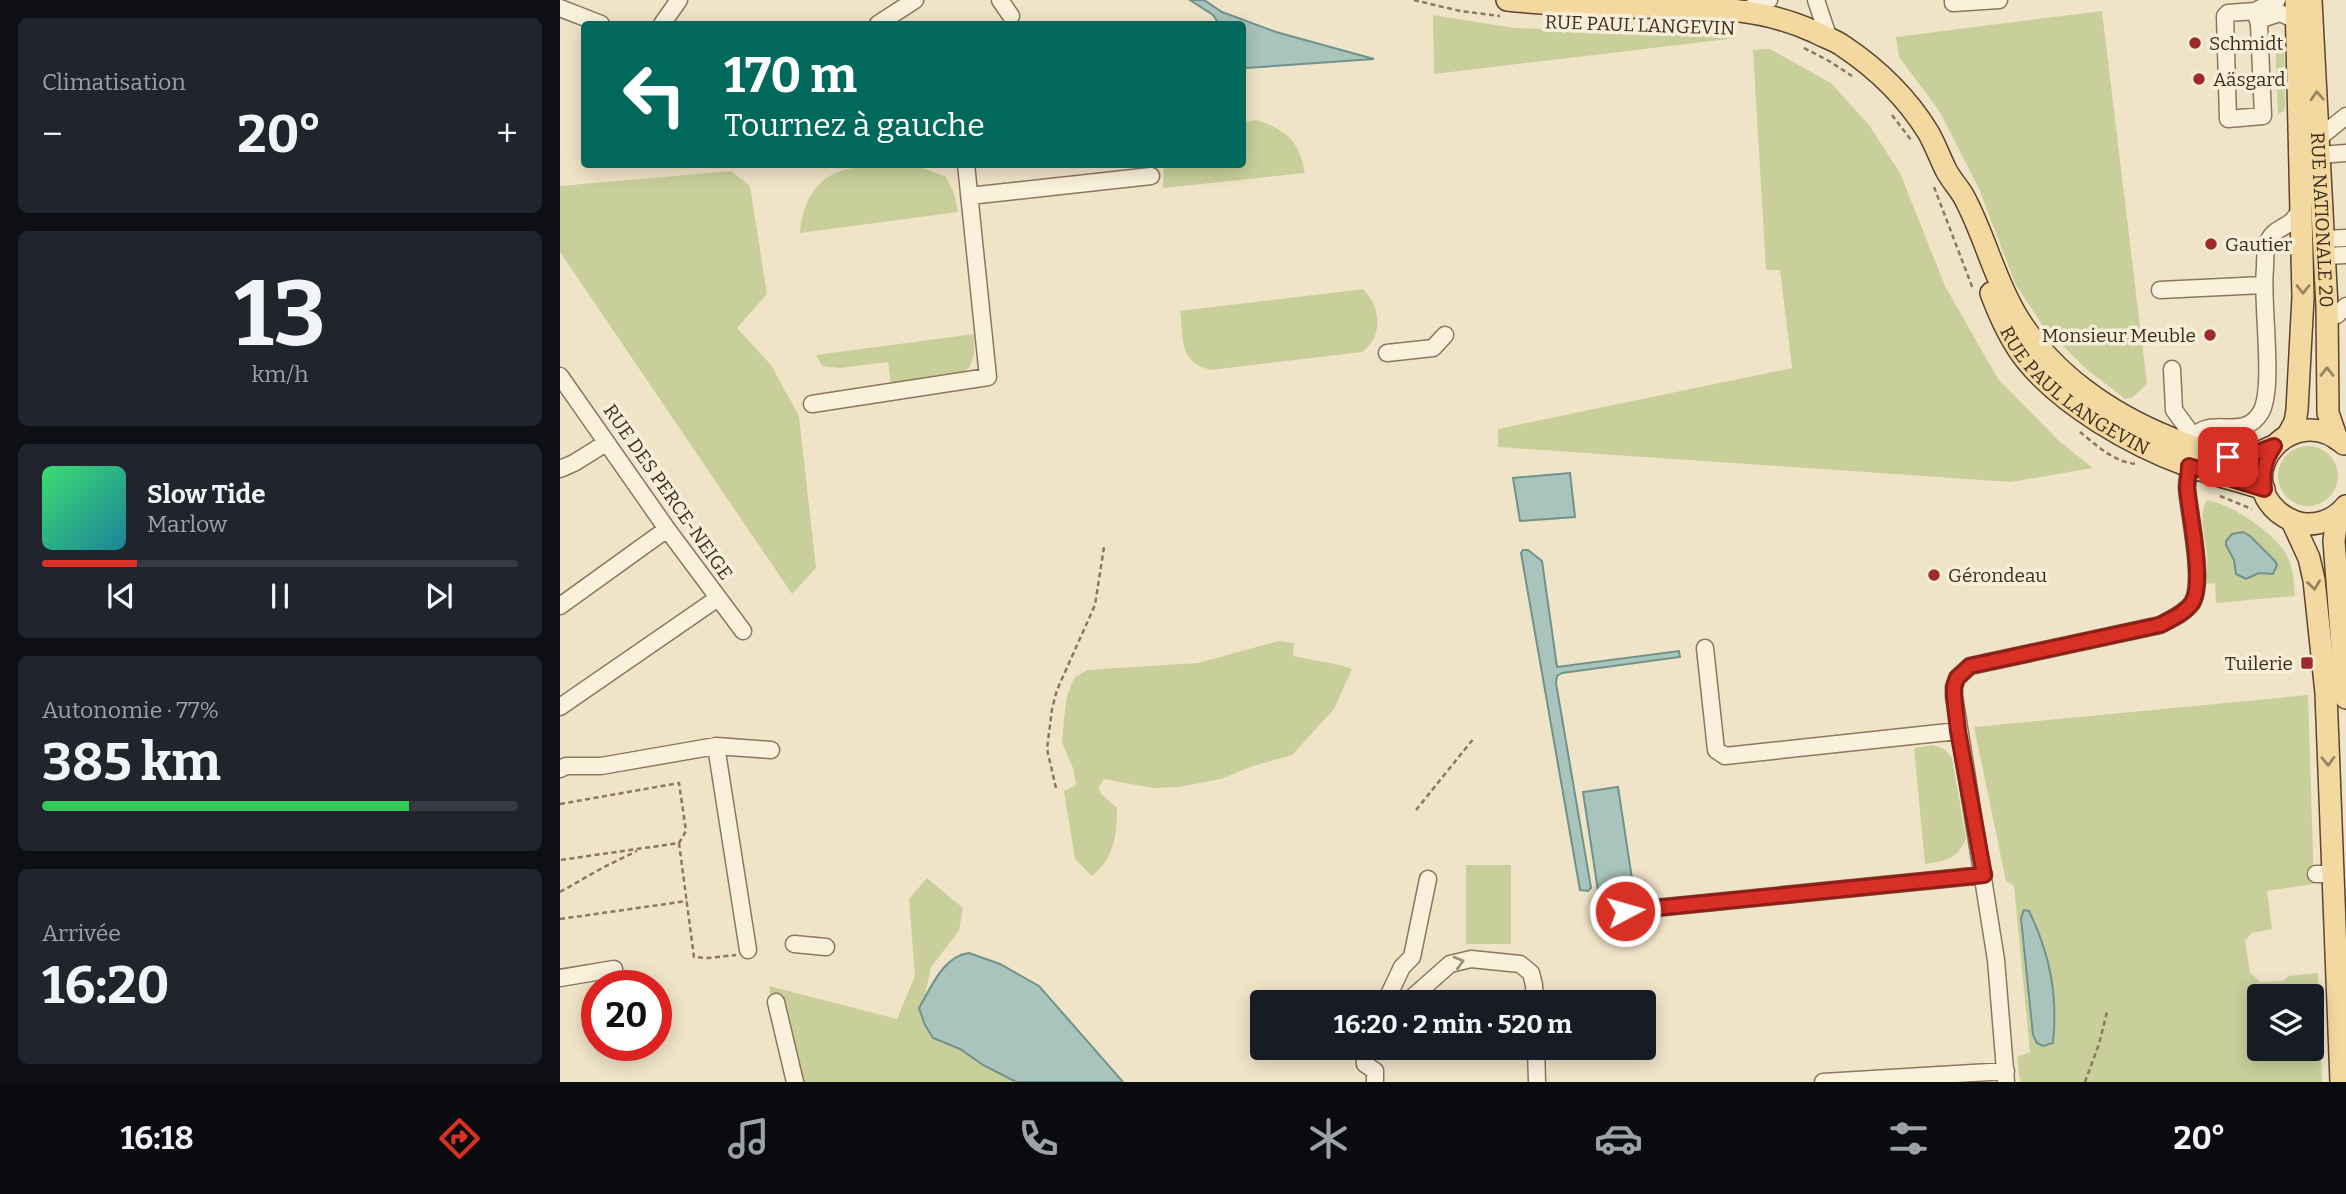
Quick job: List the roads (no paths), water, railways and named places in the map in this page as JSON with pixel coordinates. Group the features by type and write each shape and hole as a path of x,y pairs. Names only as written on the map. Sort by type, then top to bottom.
{"main road":[{"name":"RUE NATIONALE 20","path":"2311,0 2320,146 2337,312 2328,413 2342,443"},
{"name":"RUE PAUL LANGEVIN","path":"1504,8 1543,4 1725,8 1758,12 1798,24 1842,45 1878,73 1901,97 1927,132 1939,177 1964,197 2014,313 2038,346 2083,390 2114,411 2264,489"},
{"name":"RUE NATIONALE 20","path":"2264,489 2262,474 2266,459 2295,422 2300,384 2303,297 2296,10"},
{"name":"RUE PAUL LANGEVIN","path":"2190,449 2245,457 2300,430 2326,432 2342,443"},
{"path":"2264,489 2274,508 2292,521 2319,523 2332,518 2345,508"},
{"path":"2345,508 2336,524 2334,541 2346,698"},
{"path":"2292,521 2309,558 2314,580 2326,693 2324,874 2342,1082"}],"street":[{"path":"664,21 679,0"},
{"path":"883,21 915,0"},
{"path":"1000,0 1011,16"},
{"path":"1743,10 1769,0"},
{"path":"1816,0 1829,39"},
{"path":"1953,0 1953,3 1999,0"},
{"path":"2257,15 2277,0"},
{"path":"560,8 593,21"},
{"path":"2257,15 2263,116 2228,118 2225,16 2228,13 2257,15 2296,10"},
{"path":"2346,116 2333,124 2320,146 2346,153"},
{"path":"812,404 988,377 966,168"},
{"path":"969,196 1151,177"},
{"path":"1823,1082 2006,1076 1996,960 1958,731 1954,687 1962,671 1970,666 2160,625 2189,606 2196,595 2196,552 2187,487 2190,449 2202,428 2247,425 2261,412 2268,391 2263,285 2267,243 2275,230 2291,222 2302,208"},
{"path":"2332,250 2346,238"},
{"path":"2160,290 2263,285"},
{"path":"1387,354 1433,348 1445,335"},
{"path":"2172,369 2174,410 2190,449"},
{"name":"RUE DES PERCE-NEIGE","path":"560,376 667,529 743,631"},
{"path":"560,469 606,443"},
{"path":"560,606 667,529"},
{"path":"560,707 718,598"},
{"path":"1705,648 1716,750 1725,756 1958,731"},
{"path":"716,746 748,950"},
{"path":"560,769 566,766 601,766 716,746 771,750"},
{"path":"1625,911 1984,875"},
{"path":"1397,990 1402,967 1412,957 1428,879"},
{"path":"794,944 826,947"},
{"path":"1412,990 1450,964 1471,959 1520,964 1531,973 1533,990"},
{"path":"560,978 614,969"},
{"path":"776,1002 795,1082"},
{"path":"1365,1060 1375,1071 1375,1082"},
{"path":"1536,1060 1537,1082"}],"water":[{"path":"1190,0 1204,0 1222,12 1276,32 1374,59 1246,68 1246,21 1217,21 1213,15"},
{"path":"1570,473 1575,517 1520,521 1513,478"},
{"path":"2243,532 2275,561 2277,565 2273,574 2259,573 2246,579 2236,574 2234,560 2226,541 2232,534"},
{"path":"1528,550 1542,561 1557,667 1679,651 1680,657 1562,673 1557,676 1591,888 1588,891 1580,890 1521,553"},
{"path":"1618,787 1634,892 1599,897 1583,792"},
{"path":"2024,910 2029,911 2036,927 2051,975 2053,1043 2043,1046 2037,1043 2033,1035 2021,918"},
{"path":"969,953 1000,964 1039,986 1123,1082 1016,1082 983,1065 960,1049 933,1038 919,1008 945,966 960,955"}],"place":[{"name":"Schmidt","path":"2195,43"},
{"name":"Aäsgard","path":"2199,79"},
{"name":"Gautier","path":"2211,244"},
{"name":"Monsieur Meuble","path":"2210,335"},
{"name":"Gérondeau","path":"1934,575"},
{"name":"Tuilerie","path":"2307,663"}]}
